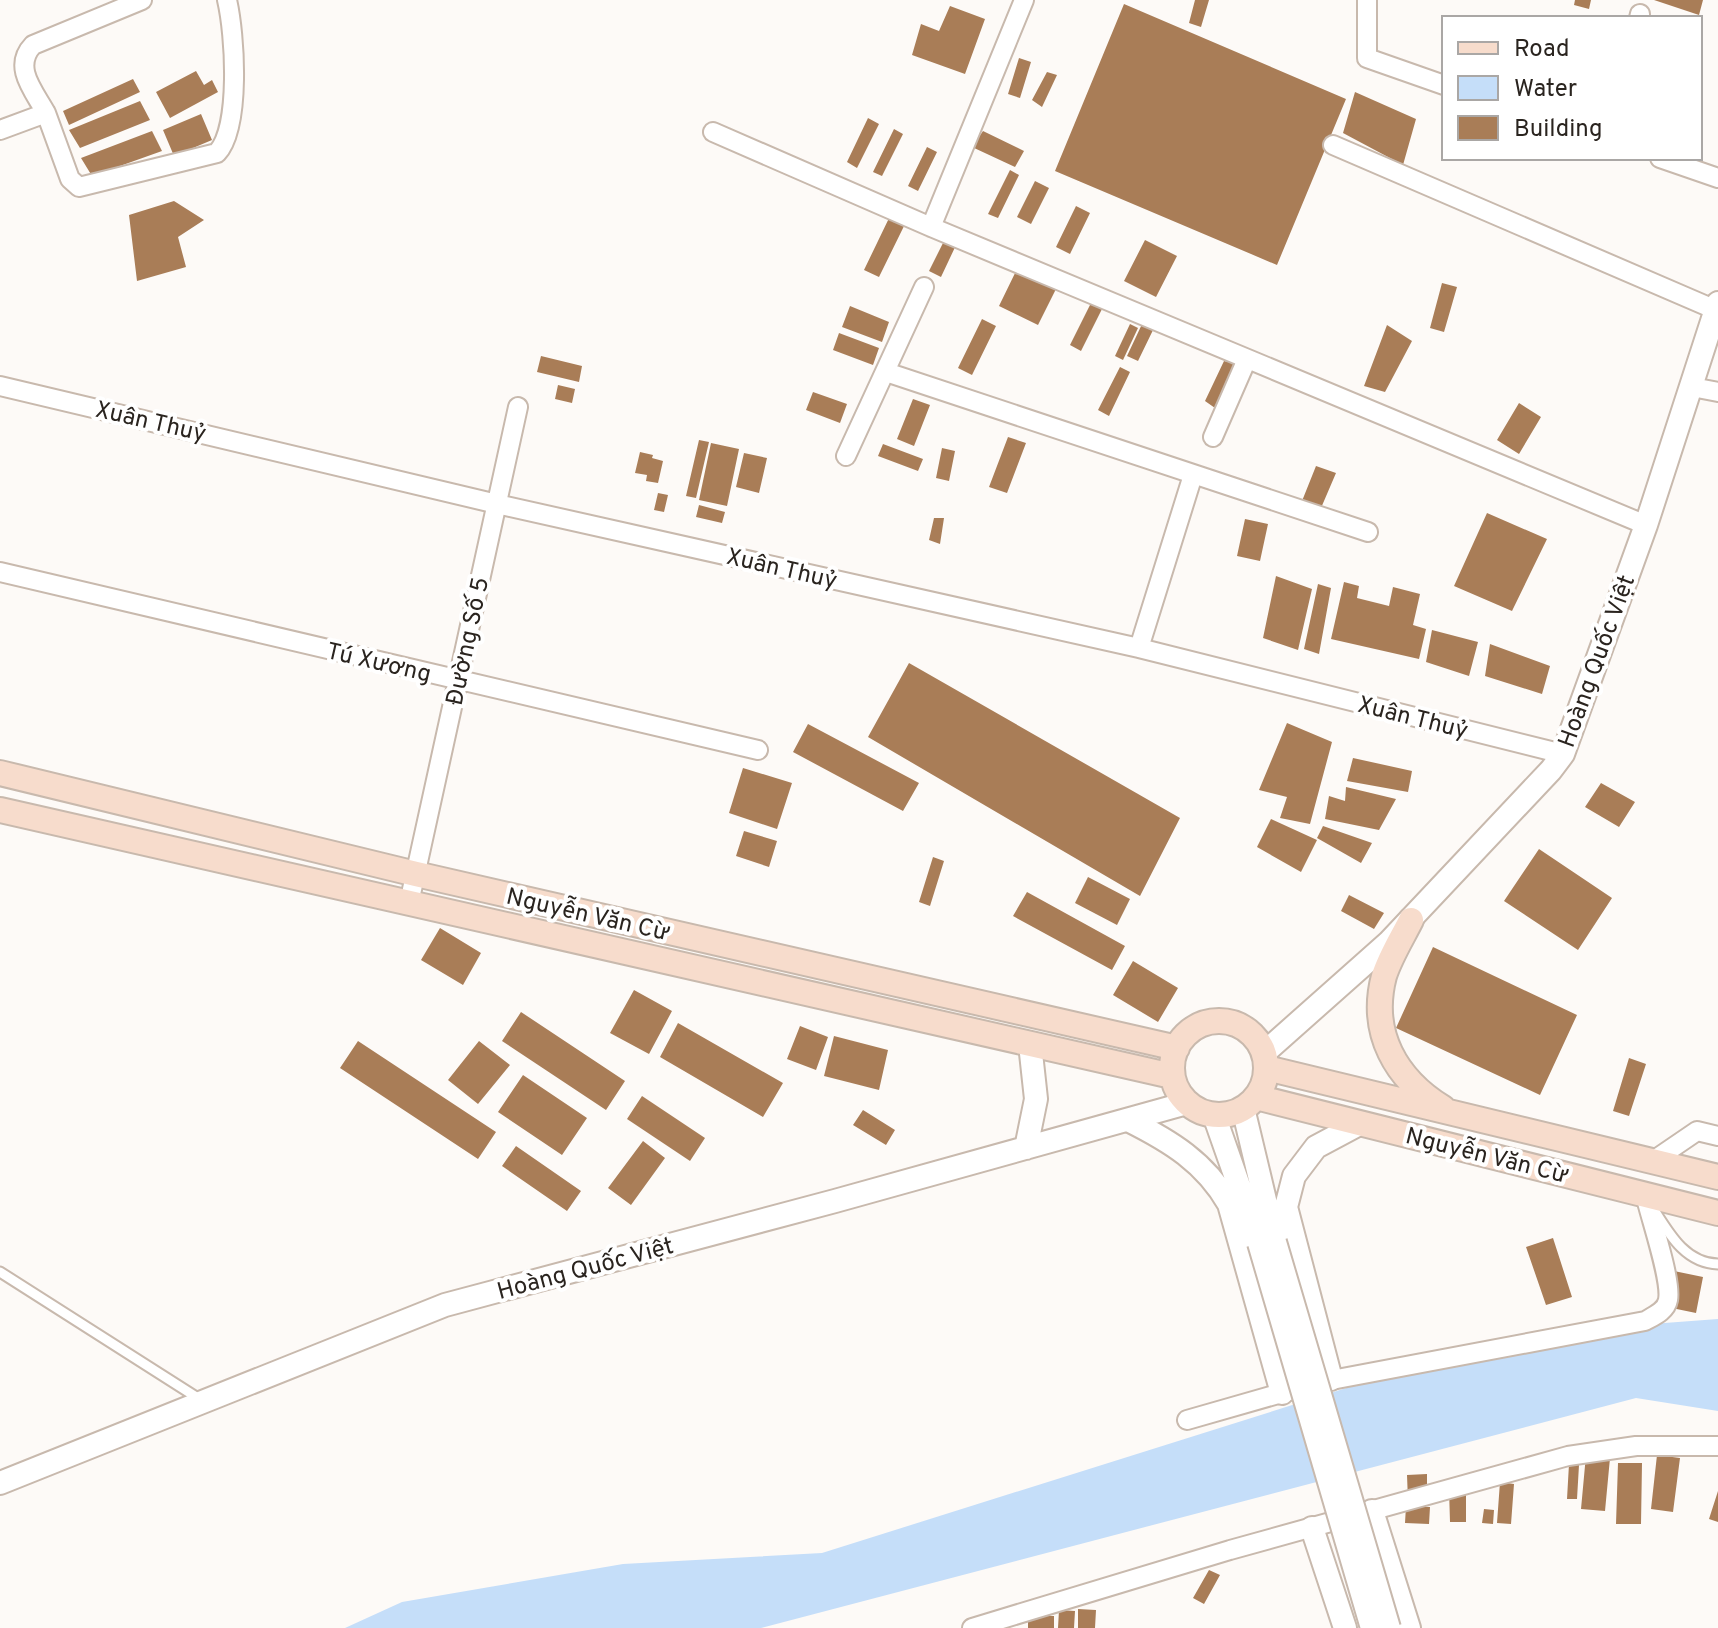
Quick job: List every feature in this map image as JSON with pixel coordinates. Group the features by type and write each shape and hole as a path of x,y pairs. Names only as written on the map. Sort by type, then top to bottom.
{"main road":[{"name":"Nguyễn Văn Cừ","path":"0,773 416,874 1177,1048"},
{"name":"Nguyễn Văn Cừ","path":"0,810 1172,1076"},
{"path":"1411,920 1384,976 1379,1019 1392,1061 1427,1098 1452,1113"},
{"path":"1215,1021 1245,1029 1257,1040 1265,1061 1262,1086 1250,1102 1229,1114 1214,1115 1187,1103 1172,1076 1177,1048 1187,1034 1200,1025 1215,1021"},
{"name":"Nguyễn Văn Cừ","path":"1265,1061 1452,1113 1718,1177"},
{"name":"Nguyễn Văn Cừ","path":"1250,1102 1361,1123 1716,1213"}],"street":[{"path":"142,0 44,39 25,53 23,72 46,113 70,179 79,187 217,153 222,147 234,85 234,47 227,0"},
{"path":"931,227 1024,0"},
{"path":"1367,0 1367,58 1442,84"},
{"path":"0,130 46,113"},
{"path":"713,132 931,227 1646,525"},
{"path":"1333,145 1717,306"},
{"path":"1666,160 1718,178"},
{"path":"846,456 924,287"},
{"name":"Hoàng Quốc Việt","path":"1265,1061 1411,920 1563,754 1646,525 1717,306"},
{"path":"1213,437 1247,359"},
{"path":"886,372 1368,532"},
{"name":"Xuân Thuỷ","path":"0,386 497,504 1139,648 1563,754"},
{"path":"1692,387 1718,392"},
{"name":"Đường Số 5","path":"409,903 518,407"},
{"path":"1139,648 1193,475"},
{"name":"Tú Xương","path":"0,572 758,750"},
{"path":"1026,1148 1036,1099 1030,1044"},
{"path":"1250,1102 1267,1243 1372,1628"},
{"name":"Hoàng Quốc Việt","path":"0,1483 445,1305 1187,1103"},
{"path":"1214,1115 1267,1243 1389,1628"},
{"path":"1128,1120 1167,1139 1191,1156 1224,1195 1282,1393"},
{"path":"1331,1379 1286,1207 1294,1176 1316,1147 1361,1123"},
{"path":"1653,1161 1697,1131 1718,1136"},
{"path":"1187,1420 1331,1379 1645,1321 1660,1313 1668,1301 1645,1194"},
{"path":"972,1628 1568,1456 1636,1446 1718,1446"},
{"path":"1372,1511 1409,1628"},
{"path":"1312,1528 1345,1628"}],"lane":[{"path":"1645,1194 1678,1247 1705,1264 1718,1264"},
{"path":"0,1272 204,1401"}],"water":[{"path":"1718,1319 1718,1411 1636,1398 761,1628 345,1628 402,1602 623,1564 822,1553 1518,1334"}],"building":[{"path":"1195,0 1209,0 1201,27 1189,23"},
{"path":"1575,0 1591,0 1589,9 1574,5"},
{"path":"1654,0 1703,0 1699,15"},
{"path":"1124,4 1346,99 1277,265 1055,171"},
{"path":"950,6 985,19 965,74 912,55 921,24 939,31"},
{"path":"1019,58 1031,62 1020,98 1008,94"},
{"path":"196,71 204,85 212,80 218,92 170,118 156,92"},
{"path":"1047,72 1057,75 1042,107 1032,100"},
{"path":"133,79 140,92 69,125 63,111"},
{"path":"1355,92 1416,119 1403,165 1343,133"},
{"path":"140,101 150,120 80,148 69,130"},
{"path":"201,114 212,140 174,156 163,130"},
{"path":"868,118 879,124 857,168 847,162"},
{"path":"894,129 903,134 882,176 873,172"},
{"path":"152,131 162,151 92,176 81,158"},
{"path":"983,131 1024,151 1015,167 972,147"},
{"path":"927,147 937,152 918,191 908,186"},
{"path":"1010,170 1019,175 998,218 988,214"},
{"path":"1035,181 1049,188 1031,224 1017,217"},
{"path":"174,201 204,220 178,237 186,267 137,281 129,215"},
{"path":"1076,206 1090,213 1070,254 1056,247"},
{"path":"891,214 906,222 879,277 864,270"},
{"path":"946,237 957,243 941,277 929,271"},
{"path":"1145,240 1177,256 1156,297 1124,281"},
{"path":"1019,265 1058,285 1038,325 999,306"},
{"path":"1442,283 1457,287 1444,332 1430,328"},
{"path":"1093,299 1104,305 1081,351 1070,345"},
{"path":"850,306 889,322 882,342 842,327"},
{"path":"982,319 996,326 972,375 958,368"},
{"path":"1143,322 1154,328 1138,361 1127,356"},
{"path":"1130,324 1138,328 1123,360 1115,356"},
{"path":"1387,325 1412,341 1385,392 1364,386"},
{"path":"839,333 879,348 873,365 833,350"},
{"path":"541,356 582,366 579,382 537,372"},
{"path":"1224,361 1237,364 1215,408 1205,401"},
{"path":"1120,367 1130,372 1109,416 1098,410"},
{"path":"558,385 575,389 572,403 555,399"},
{"path":"813,392 847,404 840,423 806,410"},
{"path":"913,399 930,405 914,446 897,439"},
{"path":"1519,403 1541,417 1519,454 1497,440"},
{"path":"1008,437 1026,443 1007,493 989,487"},
{"path":"699,440 709,442 696,498 686,496"},
{"path":"711,443 739,449 727,506 699,500"},
{"path":"883,444 923,459 918,471 878,456"},
{"path":"942,448 955,451 949,481 936,478"},
{"path":"640,452 663,461 658,483 646,481 647,475 635,473"},
{"path":"744,453 767,458 759,493 736,487"},
{"path":"1316,466 1336,473 1321,508 1302,501"},
{"path":"658,493 668,495 664,512 654,510"},
{"path":"699,505 725,512 722,523 696,517"},
{"path":"1487,513 1547,539 1512,611 1454,586"},
{"path":"934,518 944,518 940,544 929,540"},
{"path":"1245,519 1268,524 1260,561 1237,556"},
{"path":"1276,576 1312,589 1298,650 1263,638"},
{"path":"1344,582 1359,586 1357,598 1389,606 1393,587 1420,594 1413,625 1426,629 1419,659 1331,639"},
{"path":"1318,584 1331,588 1319,654 1304,649"},
{"path":"1432,630 1478,642 1469,676 1426,662"},
{"path":"1490,644 1550,666 1542,694 1485,676"},
{"path":"909,663 1180,818 1140,896 868,737"},
{"path":"1287,723 1332,742 1310,824 1280,818 1287,797 1259,790"},
{"path":"808,724 919,783 903,811 793,752"},
{"path":"1353,758 1412,771 1408,792 1347,781"},
{"path":"743,768 792,783 777,829 729,813"},
{"path":"1601,783 1635,802 1619,827 1585,807"},
{"path":"1346,787 1396,799 1379,830 1325,819 1329,796 1345,801"},
{"path":"1271,819 1317,840 1301,872 1257,847"},
{"path":"1323,826 1372,843 1361,863 1317,838"},
{"path":"744,831 777,841 769,867 736,856"},
{"path":"1539,849 1612,898 1578,950 1504,901"},
{"path":"933,857 944,861 930,906 919,902"},
{"path":"1088,877 1130,899 1117,925 1075,903"},
{"path":"1027,892 1125,946 1112,970 1013,916"},
{"path":"1349,895 1384,913 1374,929 1341,911"},
{"path":"440,928 481,953 463,985 421,960"},
{"path":"1433,947 1577,1015 1540,1095 1396,1028"},
{"path":"1133,961 1178,988 1158,1022 1113,995"},
{"path":"634,990 672,1011 649,1054 610,1033"},
{"path":"521,1012 625,1081 606,1110 502,1041"},
{"path":"678,1023 783,1083 763,1117 660,1057"},
{"path":"800,1026 828,1037 816,1070 787,1059"},
{"path":"834,1036 888,1050 879,1090 824,1076"},
{"path":"358,1041 496,1132 478,1159 340,1068"},
{"path":"479,1041 510,1065 478,1104 448,1080"},
{"path":"1629,1058 1646,1064 1629,1116 1613,1111"},
{"path":"523,1075 587,1118 562,1155 498,1112"},
{"path":"642,1096 705,1138 690,1161 627,1119"},
{"path":"863,1110 895,1130 886,1145 853,1125"},
{"path":"643,1141 665,1158 631,1205 608,1188"},
{"path":"516,1146 581,1191 567,1211 502,1166"},
{"path":"1553,1238 1572,1297 1546,1305 1526,1247"},
{"path":"1674,1271 1703,1277 1696,1313 1667,1307"},
{"path":"1586,1455 1610,1458 1605,1511 1581,1509"},
{"path":"1657,1455 1680,1458 1673,1512 1651,1509"},
{"path":"1618,1463 1642,1463 1641,1524 1616,1524"},
{"path":"1569,1464 1579,1465 1577,1499 1567,1499"},
{"path":"1427,1474 1427,1501 1408,1501 1407,1475"},
{"path":"1500,1482 1514,1484 1511,1524 1497,1523"},
{"path":"1449,1489 1466,1489 1466,1522 1450,1522"},
{"path":"1718,1491 1718,1522 1709,1519"},
{"path":"1406,1506 1430,1507 1429,1524 1405,1523"},
{"path":"1484,1509 1494,1510 1493,1524 1482,1523"},
{"path":"1209,1570 1220,1575 1204,1604 1193,1598"},
{"path":"1078,1609 1096,1610 1095,1628 1078,1628"},
{"path":"1059,1610 1075,1611 1074,1628 1058,1628"},
{"path":"1028,1616 1054,1616 1054,1628 1028,1628"}]}
